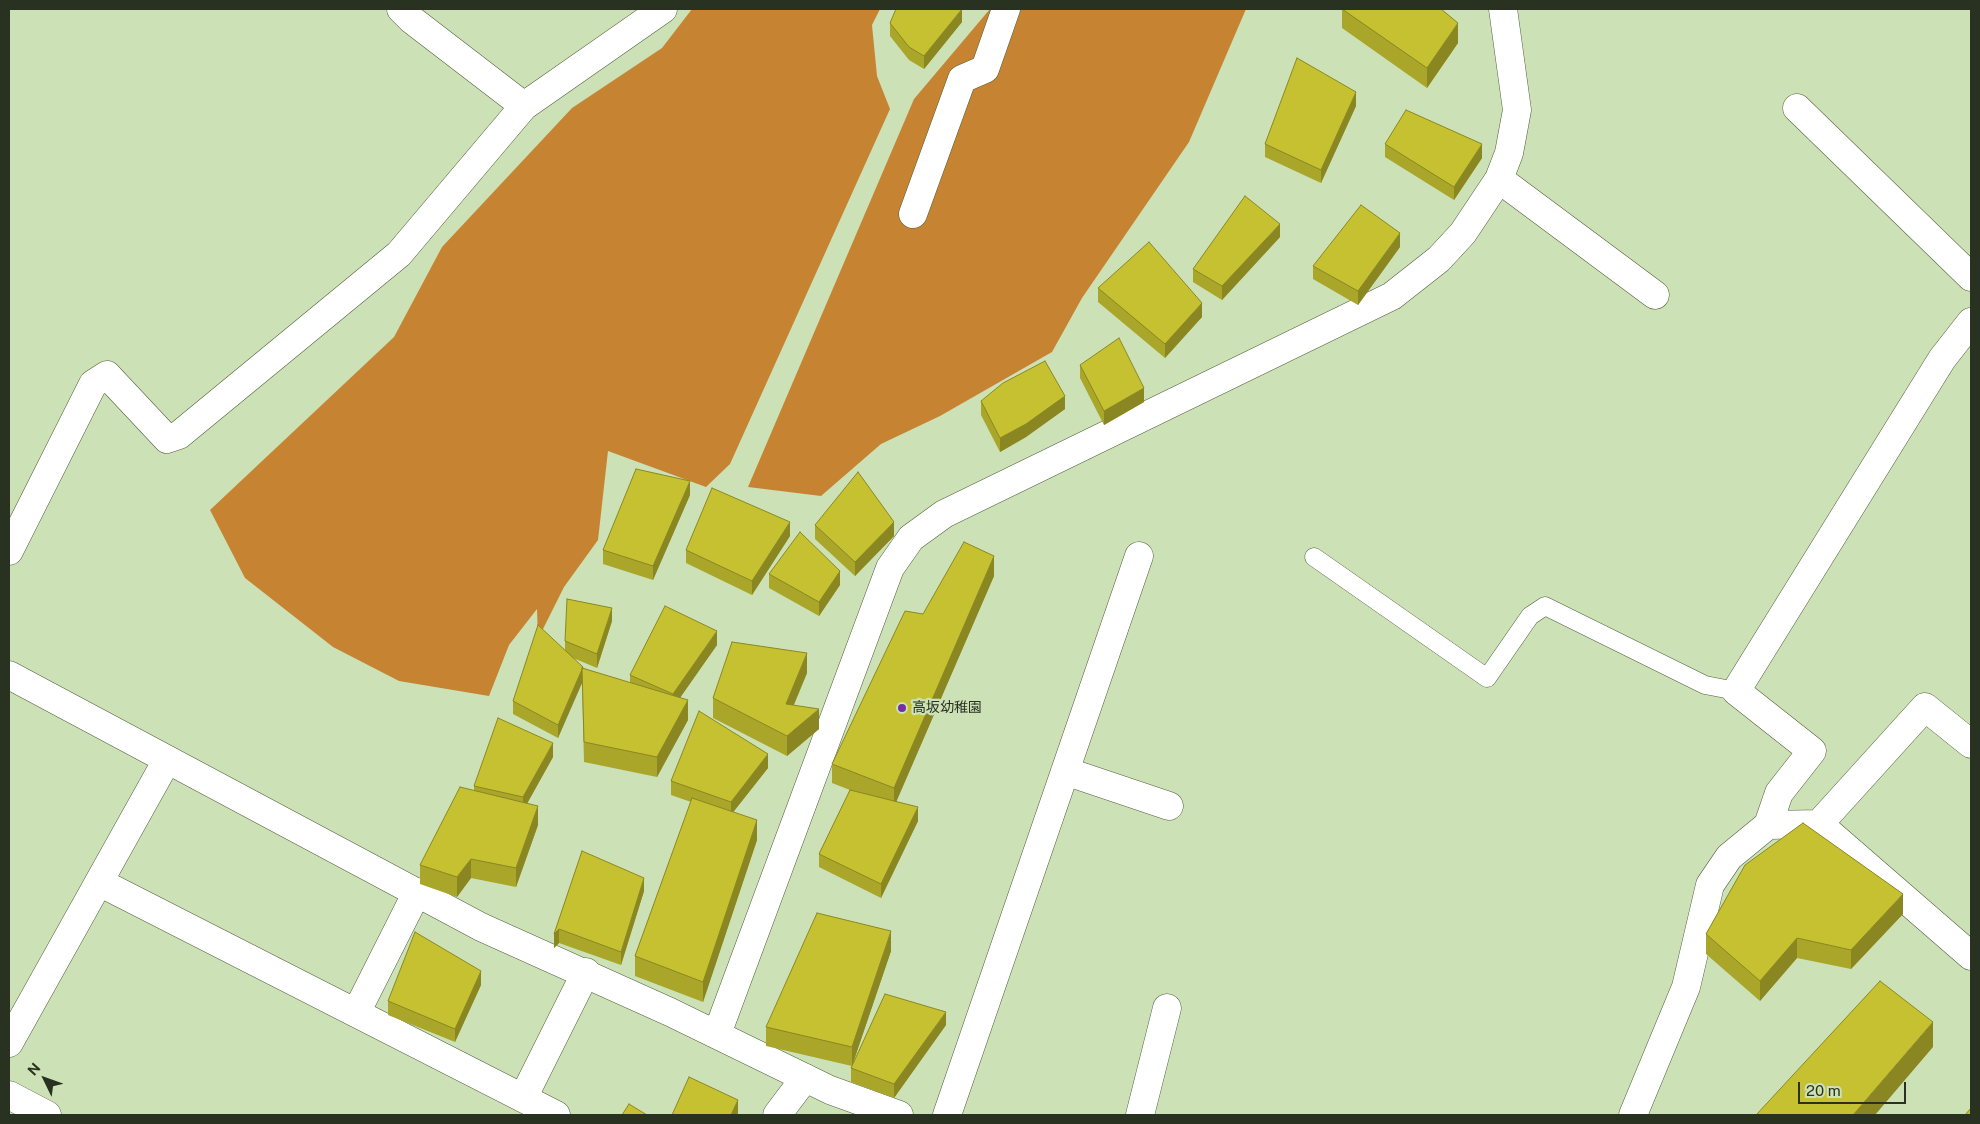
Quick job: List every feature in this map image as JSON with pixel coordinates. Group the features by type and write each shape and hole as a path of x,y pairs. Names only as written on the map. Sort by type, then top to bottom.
{"street":[{"path":"401,9 412,20 524,106"},
{"path":"9,551 93,384 106,375 167,439 179,435 399,254 524,106 663,9"},
{"path":"913,214 962,79 984,69 1006,9"},
{"path":"717,1034 890,568 911,538 944,514 1392,296 1439,259 1463,233 1499,180 1510,153 1517,110 1503,9"},
{"path":"1797,108 1971,278"},
{"path":"1499,180 1655,295"},
{"path":"1639,1109 1686,987 1710,885 1729,857 1768,825 1779,793 1812,751 1736,691 1942,359 1971,322"},
{"path":"947,1115 1139,556"},
{"path":"9,674 481,927 586,972 830,1090 900,1115"},
{"path":"1819,824 1925,707 1971,744"},
{"path":"9,1043 167,760"},
{"path":"1065,771 1169,806"},
{"path":"1768,825 1819,824 1971,956"},
{"path":"99,882 556,1115"},
{"path":"356,1013 417,892"},
{"path":"523,1098 586,972"},
{"path":"1140,1115 1167,1008"},
{"path":"777,1115 805,1078"},
{"path":"9,1095 47,1115"}],"lane":[{"path":"1314,557 1488,678 1530,616 1544,606 1705,685 1736,691"}],"shaded area":[{"path":"692,9 880,9 872,25 877,76 890,109 730,464 706,487 608,451 598,540 564,587 538,639 537,609 509,645 489,696 399,681 333,647 245,578 210,510 394,337 442,247 572,108 662,48"},
{"path":"990,9 1246,9 1189,142 1082,298 1052,352 940,416 881,444 821,496 748,487 914,99"}],"building":[{"path":"896,9 962,9 924,56 909,47 890,23"},
{"path":"1342,9 1441,9 1458,23 1427,68"},
{"path":"1297,58 1356,92 1321,170 1265,144"},
{"path":"1406,110 1482,144 1454,187 1385,144"},
{"path":"1245,196 1280,224 1222,286 1193,269"},
{"path":"1361,205 1400,233 1358,291 1313,266"},
{"path":"1149,242 1202,303 1165,344 1098,288"},
{"path":"1119,338 1144,388 1104,411 1080,365"},
{"path":"1045,361 1065,396 1026,424 1000,438 981,401 1003,383"},
{"path":"636,469 690,481 653,566 603,550"},
{"path":"858,472 894,522 855,562 815,525"},
{"path":"712,488 790,522 752,581 686,550"},
{"path":"800,532 840,571 819,602 769,574"},
{"name":"高坂幼稚園","path":"964,542 994,556 894,788 832,764 905,611 923,614"},
{"path":"567,599 612,608 597,654 565,641"},
{"path":"665,606 717,631 673,694 630,675"},
{"path":"538,625 583,667 558,725 513,701"},
{"path":"732,642 807,653 786,704 819,709 787,736 713,698"},
{"path":"582,668 688,700 657,757 584,742"},
{"path":"699,711 768,754 731,802 671,781"},
{"path":"498,718 553,743 523,797 474,786"},
{"path":"460,787 538,806 516,868 471,859 457,877 420,865"},
{"path":"850,790 918,807 881,884 819,854"},
{"path":"692,798 757,820 703,982 635,956"},
{"path":"1803,823 1903,894 1851,950 1797,938 1760,981 1706,934 1745,865"},
{"path":"582,851 644,878 621,952 559,929 554,934"},
{"path":"817,913 891,931 852,1047 766,1027"},
{"path":"415,932 481,971 455,1029 388,1001"},
{"path":"1880,981 1933,1022 1853,1115 1756,1115"},
{"path":"885,994 946,1012 894,1084 851,1068"},
{"path":"689,1077 738,1100 731,1115 672,1115"},
{"path":"629,1104 647,1115 622,1115"},
{"path":"1971,1108 1971,1115 1965,1115"}],"place":[{"name":"高坂幼稚園","path":"902,708"}]}
